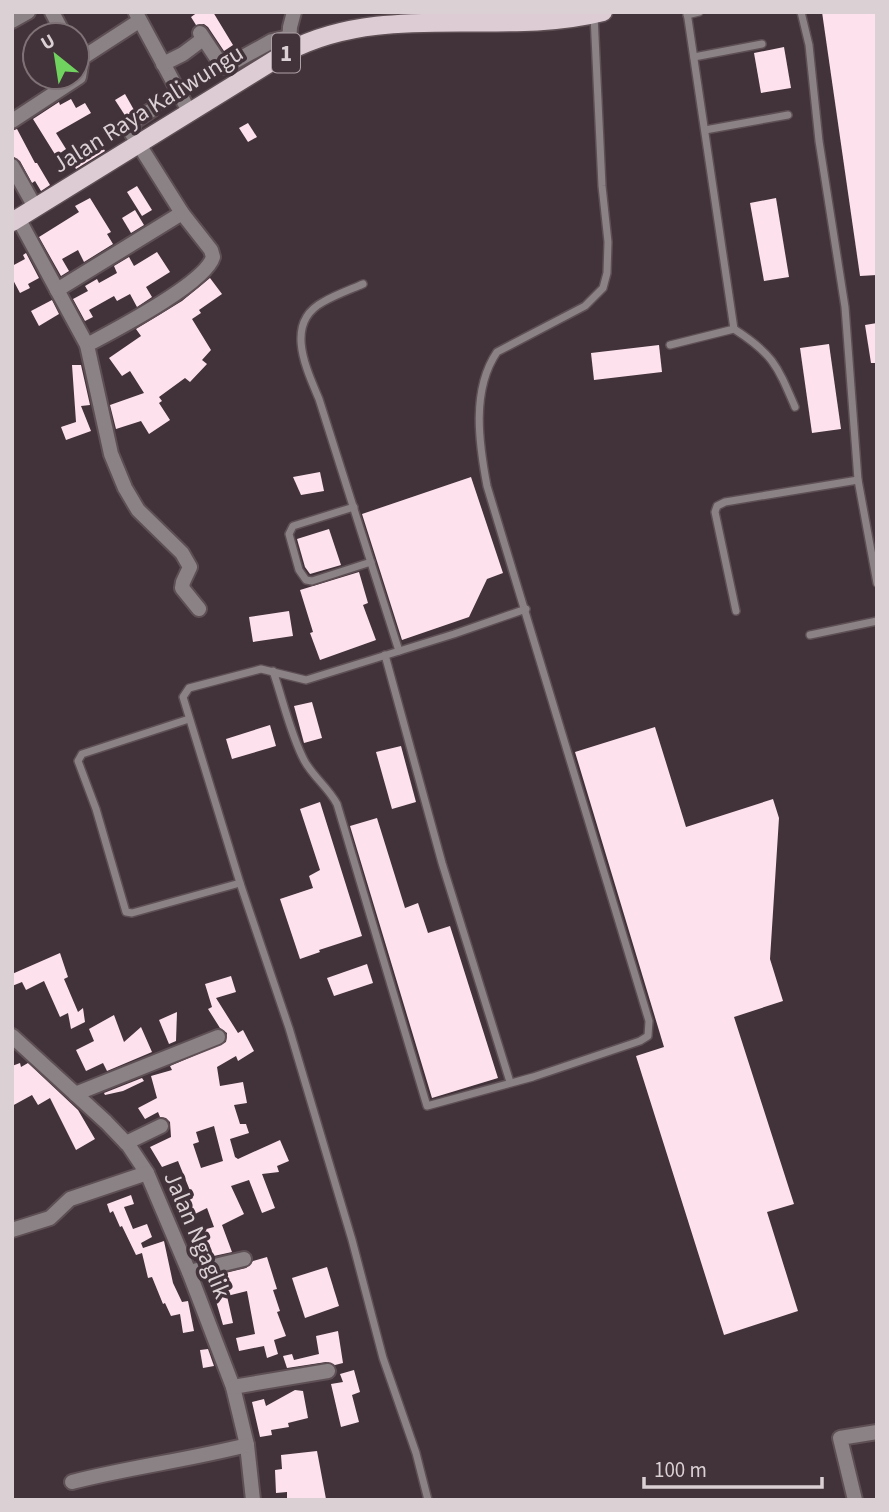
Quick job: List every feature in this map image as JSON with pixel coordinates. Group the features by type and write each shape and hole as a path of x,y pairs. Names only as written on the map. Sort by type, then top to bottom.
{"main road":[{"name":"Jalan Raya Kaliwungu","path":"15,220 190,113 289,44 357,29 491,17 598,13"}],"street":[{"path":"12,21 27,12"},
{"path":"163,64 183,54 201,36 225,67 272,41 289,44 294,12"},
{"path":"91,50 137,16 190,113"},
{"path":"12,121 58,91"},
{"path":"87,345 159,305 211,263 213,257 211,250 181,213 131,132 135,121 153,108"},
{"path":"12,166 35,207"},
{"path":"57,290 181,213"},
{"path":"15,220 87,345 105,429 118,472 138,510 186,557 190,567 182,588 199,609"},
{"name":"Jalan Ngaglik","path":"12,1036 126,1143 147,1173 233,1387 247,1445 253,1500"},
{"path":"75,1094 218,1037"},
{"path":"126,1143 161,1126"},
{"path":"12,1230 50,1218 70,1199 147,1173"},
{"path":"189,1272 244,1259"},
{"path":"233,1387 328,1371"},
{"path":"852,1499 840,1438 877,1432"},
{"path":"72,1482 117,1470 201,1457 247,1445"}],"lane":[{"path":"699,12 687,14 734,329"},
{"path":"801,12 809,45 819,141 845,307 858,480 877,583"},
{"path":"273,671 303,757 337,804 427,1106 640,1041 648,1036 649,1021 487,486 479,442 482,392 493,357 500,349 585,306 603,288 607,273 608,242 602,186 598,13"},
{"path":"694,57 762,44"},
{"path":"705,130 789,115"},
{"path":"363,284 320,303 307,315 300,327 303,363 319,399 399,652"},
{"path":"670,345 734,329 759,345 772,360 795,407"},
{"path":"736,611 715,512 717,506 725,502 858,480"},
{"path":"354,507 293,526 289,534 299,570 306,580 312,581 371,562"},
{"path":"428,1500 416,1452 383,1358 352,1240 289,1028 240,883 183,697 189,688 261,669 306,680 526,609"},
{"path":"810,635 877,621"},
{"path":"386,655 442,863 510,1082"},
{"path":"190,719 82,754 78,761 96,809 126,912 132,913 240,883"}],"building":[{"path":"198,12 213,12 233,45 224,51 208,27 204,24 196,25 191,17"},
{"path":"822,12 877,12 877,275 860,276"},
{"path":"784,47 791,88 761,93 754,53"},
{"path":"125,94 134,110 126,117 115,100"},
{"path":"71,99 76,108 85,103 91,113 56,133 66,149 56,156 33,119 59,102 60,105"},
{"path":"248,123 257,137 248,142 239,128"},
{"path":"17,129 50,185 41,191 35,181 32,183 20,161 12,156 12,131"},
{"path":"98,139 105,151 76,169 68,156"},
{"path":"137,186 152,210 142,216 127,192"},
{"path":"90,198 111,232 107,234 113,244 84,262 78,250 62,259 69,271 61,276 39,237 79,212 75,206"},
{"path":"776,198 789,277 764,281 750,203"},
{"path":"135,210 144,225 131,233 122,218"},
{"path":"157,252 170,272 146,287 152,297 137,307 130,294 117,301 114,296 89,310 93,317 85,321 73,299 88,291 85,286 97,279 99,283 117,273 114,266 129,257 134,266"},
{"path":"26,253 39,278 28,284 30,288 20,293 12,278 12,266 25,259 23,255"},
{"path":"210,278 222,294 199,310 201,313 192,319 211,350 202,360 207,364 190,382 185,378 159,397 162,401 159,403 170,420 149,434 141,421 116,429 110,405 144,393 130,371 122,376 109,358 141,336 136,329 182,301"},
{"path":"52,300 59,314 39,326 31,311"},
{"path":"877,323 877,363 871,363 865,325"},
{"path":"829,344 841,429 812,433 800,348"},
{"path":"659,345 662,372 594,380 591,353"},
{"path":"72,365 81,365 90,405 81,406 91,431 66,440 61,427 76,422"},
{"path":"320,472 324,491 301,495 293,477"},
{"path":"471,477 503,573 487,579 469,617 402,640 362,514"},
{"path":"329,529 341,565 310,574 305,567 297,539"},
{"path":"359,572 368,603 363,605 376,640 320,660 310,633 313,632 300,590"},
{"path":"289,611 293,636 253,642 249,617"},
{"path":"312,702 322,738 304,743 294,706"},
{"path":"270,725 276,746 232,759 226,739"},
{"path":"655,727 686,827 773,799 779,818 770,959 783,1001 734,1017 794,1204 767,1212 798,1311 724,1335 636,1056 664,1047 575,752"},
{"path":"401,746 416,802 392,809 376,752"},
{"path":"320,802 362,936 300,959 280,899 313,888 309,876 320,870 300,809"},
{"path":"377,818 405,908 418,903 428,933 450,926 498,1078 432,1098 350,826"},
{"path":"60,953 68,977 64,979 78,1012 83,1008 85,1022 71,1029 68,1013 60,1017 44,981 26,990 22,982 12,986 12,974"},
{"path":"367,964 373,983 334,996 327,978"},
{"path":"231,976 236,992 216,998 238,1033 243,1030 254,1051 238,1061 236,1056 217,1067 220,1086 243,1082 247,1103 234,1105 240,1124 246,1124 249,1133 230,1139 235,1157 238,1159 280,1140 289,1161 277,1166 279,1172 262,1174 275,1208 262,1213 249,1180 231,1186 244,1214 222,1225 232,1252 200,1259 191,1233 214,1227 207,1208 189,1217 182,1204 193,1198 178,1161 162,1167 150,1147 171,1137 170,1122 160,1117 158,1112 145,1119 138,1108 157,1098 151,1076 172,1070 170,1066 226,1042 227,1033 220,1028 208,1009 212,1007 205,984","holes":["214,1126 223,1161 201,1168 193,1144 199,1142 196,1132"]},
{"path":"177,1012 176,1041 169,1044 159,1020"},
{"path":"114,1015 124,1042 141,1027 152,1052 107,1071 103,1063 86,1071 76,1050 94,1041 89,1029"},
{"path":"20,1063 21,1067 28,1063 78,1110 95,1139 76,1150 50,1098 38,1105 32,1095 12,1106 12,1066"},
{"path":"142,1078 144,1081 123,1091 104,1093"},
{"path":"131,1195 134,1204 124,1207 133,1229 147,1224 152,1237 141,1243 143,1248 164,1241 173,1283 182,1302 188,1301 194,1331 183,1333 180,1314 171,1316 152,1277 148,1278 142,1253 136,1255 113,1211 110,1213 107,1204"},
{"path":"267,1257 277,1289 273,1290 280,1311 277,1312 286,1336 274,1340 278,1354 267,1358 264,1346 239,1351 236,1338 255,1334 247,1291 227,1296 233,1323 223,1325 209,1277 246,1268 253,1261"},
{"path":"327,1267 339,1306 305,1318 292,1278"},
{"path":"338,1331 343,1363 335,1365 326,1362 287,1368 283,1356 292,1354 294,1360 319,1354 316,1336"},
{"path":"208,1349 214,1366 203,1368 200,1350"},
{"path":"354,1370 360,1392 352,1395 359,1422 341,1427 331,1384 343,1382 340,1374"},
{"path":"295,1390 303,1391 308,1418 288,1423 289,1427 271,1430 272,1435 260,1437 252,1402 264,1399 266,1406"},
{"path":"317,1451 326,1499 287,1500 287,1492 276,1493 275,1470 282,1469 281,1455"}]}
